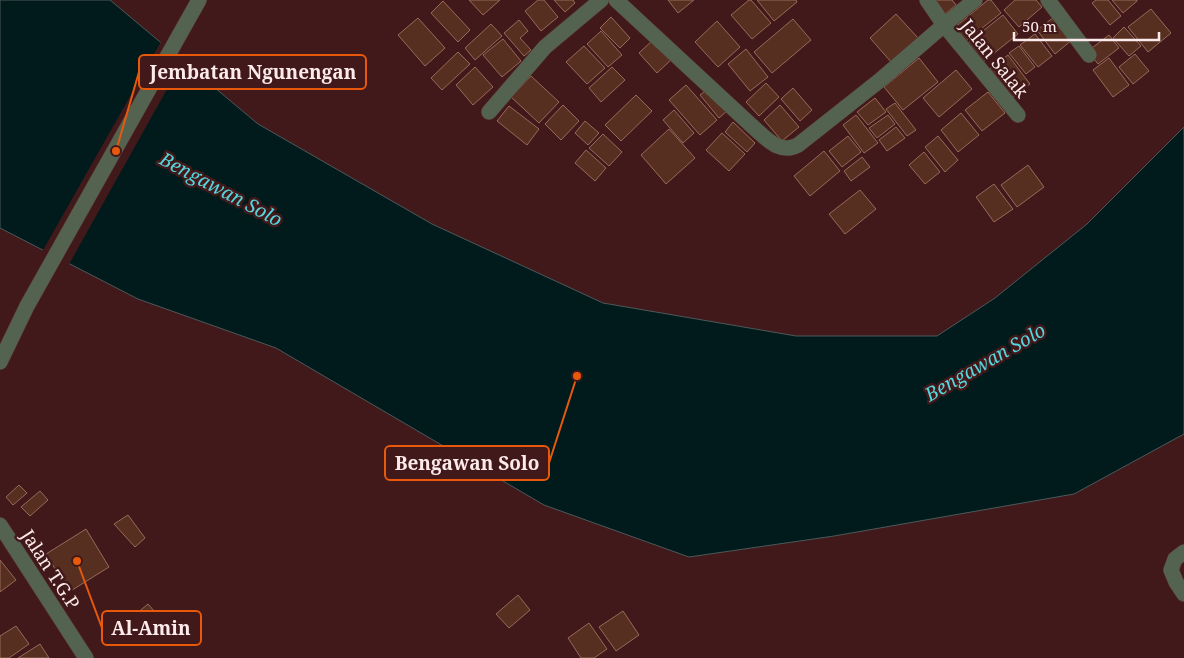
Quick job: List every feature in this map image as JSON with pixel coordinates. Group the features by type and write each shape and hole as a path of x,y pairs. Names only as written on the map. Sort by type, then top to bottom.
{"street":[{"path":"0,362 27,306 199,0"},
{"path":"489,112 545,47 600,0"},
{"path":"616,0 752,126 776,146 784,148 792,148 798,145 879,81 975,0"},
{"name":"Jalan Salak","path":"927,0 944,25 1018,115"},
{"path":"1048,0 1088,55"},
{"name":"Jalan T.G.P","path":"0,525 86,658"},
{"path":"1184,552 1175,559 1171,570 1184,594"}],"water":[{"path":"0,0 110,0 258,124 432,224 603,303 796,336 937,336 995,298 1087,224 1184,127 1184,434 1074,494 834,536 689,557 544,505 276,348 138,299 0,228"}],"pier":[{"path":"162,40 184,59 68,266 42,252"}],"building":[{"path":"469,0 500,0 483,15"},
{"path":"538,0 544,0 558,17 541,31 525,11"},
{"path":"554,0 573,0 575,3 565,12"},
{"path":"668,0 694,0 678,13"},
{"path":"749,0 771,23 752,39 731,15"},
{"path":"757,0 796,0 797,2 774,21"},
{"path":"933,0 952,0 956,5 945,14"},
{"path":"988,0 991,0 1001,13 966,41 955,27"},
{"path":"1015,0 1036,0 1042,7 1019,27 1004,10"},
{"path":"1096,0 1108,0 1121,16 1110,25 1092,3"},
{"path":"1112,0 1137,0 1137,1 1123,13"},
{"path":"443,1 470,30 458,42 431,13"},
{"path":"1151,9 1171,33 1148,52 1128,27"},
{"path":"896,14 919,39 892,63 870,38"},
{"path":"1003,15 1018,34 983,62 968,43"},
{"path":"611,17 630,38 620,48 600,28"},
{"path":"1054,17 1072,40 1055,54 1037,30"},
{"path":"418,18 445,48 425,66 398,35"},
{"path":"793,19 811,40 772,73 754,52"},
{"path":"519,20 528,31 520,38 531,50 524,56 504,33"},
{"path":"717,21 740,47 718,67 695,42"},
{"path":"491,24 502,36 475,60 465,48"},
{"path":"1124,27 1141,46 1129,56 1113,38"},
{"path":"601,31 622,55 608,67 587,44"},
{"path":"1035,34 1052,56 1038,67 1020,45"},
{"path":"1109,35 1119,48 1098,64 1088,51"},
{"path":"503,39 521,61 502,77 483,55"},
{"path":"654,39 672,59 657,73 639,53"},
{"path":"584,46 605,68 587,84 566,62"},
{"path":"1019,46 1035,67 1026,74 1009,53"},
{"path":"746,49 768,77 750,91 728,64"},
{"path":"458,52 470,64 442,90 431,78"},
{"path":"1135,54 1149,71 1133,84 1119,67"},
{"path":"1008,55 1030,84 1012,98 990,69"},
{"path":"919,58 938,82 903,110 884,87"},
{"path":"1109,58 1129,85 1113,97 1093,70"},
{"path":"475,67 493,87 473,105 456,85"},
{"path":"612,67 625,80 601,102 589,88"},
{"path":"956,70 972,89 939,117 923,98"},
{"path":"531,76 559,102 539,123 511,97"},
{"path":"766,83 779,97 759,116 746,102"},
{"path":"686,85 717,120 700,135 669,100"},
{"path":"709,88 728,110 719,118 700,95"},
{"path":"793,88 812,110 800,121 781,99"},
{"path":"988,92 1005,113 982,131 965,110"},
{"path":"636,95 652,111 621,141 605,125"},
{"path":"875,98 886,112 868,125 857,112"},
{"path":"895,103 916,130 907,136 886,109"},
{"path":"563,105 579,121 561,140 545,124"},
{"path":"780,105 799,127 782,141 764,120"},
{"path":"509,106 539,129 527,145 497,121"},
{"path":"674,110 694,133 683,143 663,120"},
{"path":"961,113 979,135 958,152 941,130"},
{"path":"856,115 878,143 864,153 843,125"},
{"path":"888,115 895,124 877,138 869,128"},
{"path":"585,121 599,133 588,145 575,133"},
{"path":"733,122 755,143 747,152 725,132"},
{"path":"896,127 905,138 887,151 879,140"},
{"path":"669,129 695,158 666,184 641,155"},
{"path":"722,133 745,154 729,171 706,150"},
{"path":"603,134 622,152 609,166 589,148"},
{"path":"848,136 861,152 842,167 829,151"},
{"path":"938,136 958,160 945,172 925,147"},
{"path":"586,150 606,168 595,181 575,163"},
{"path":"824,151 840,171 810,196 794,176"},
{"path":"924,152 940,172 925,184 909,165"},
{"path":"862,157 870,167 851,181 844,171"},
{"path":"1028,165 1044,187 1017,207 1001,185"},
{"path":"994,184 1013,209 994,222 976,197"},
{"path":"860,190 876,209 845,234 829,214"},
{"path":"19,485 27,493 13,505 6,497"},
{"path":"40,491 48,500 30,516 21,507"},
{"path":"128,515 145,538 135,547 114,524"},
{"path":"86,529 109,567 69,592 46,554"},
{"path":"0,560 16,580 0,592"},
{"path":"518,595 530,610 509,628 496,614"},
{"path":"148,604 161,619 150,629 136,614"},
{"path":"623,611 639,635 616,651 599,627"},
{"path":"589,623 607,649 594,658 581,658 568,638"},
{"path":"16,626 29,644 9,658 0,658 0,636"},
{"path":"40,644 49,658 18,658"}],"place":[{"name":"Jembatan Ngunengan","path":"116,151"},
{"name":"Bengawan Solo","path":"577,376"},
{"name":"Al-Amin","path":"77,561"}]}
